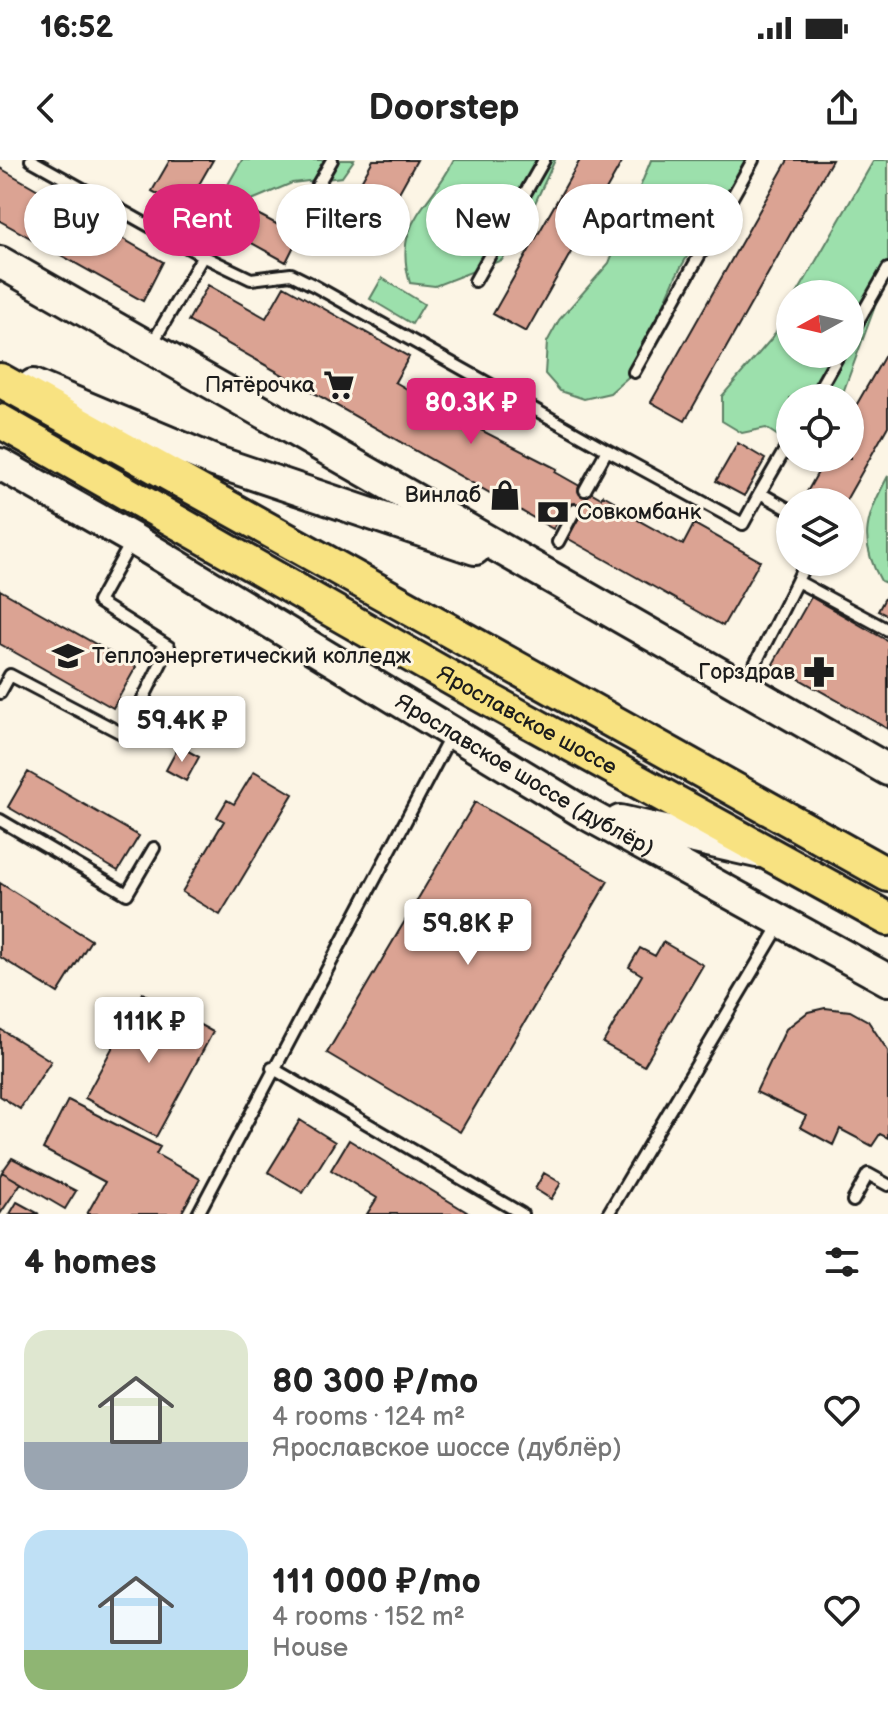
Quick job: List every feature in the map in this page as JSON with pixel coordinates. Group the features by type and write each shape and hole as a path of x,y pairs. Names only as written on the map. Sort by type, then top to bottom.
{"main road":[{"name":"Ярославское шоссе","path":"0,380 888,875"},
{"name":"Ярославское шоссе","path":"0,421 477,693 888,919"}],"street":[{"path":"0,262 888,770"},
{"path":"0,371 214,461 541,572"},
{"name":"Ярославское шоссе (дублёр)","path":"0,464 133,539 453,730 583,812 888,980"},
{"path":"583,812 777,857"}],"lane":[{"path":"31,160 143,223"},
{"path":"318,184 332,160"},
{"path":"475,281 544,160"},
{"path":"634,372 753,160"},
{"path":"149,348 203,256 251,279 291,274 743,524 776,465"},
{"path":"864,311 888,269"},
{"path":"585,490 607,450"},
{"path":"760,493 776,502"},
{"path":"558,542 575,510"},
{"path":"0,693 10,675 125,735 169,647 98,602 133,539"},
{"path":"743,689 799,576"},
{"path":"797,581 888,630"},
{"path":"198,1214 272,1068 453,730"},
{"path":"0,820 127,894 154,848"},
{"path":"608,1214 783,920"},
{"path":"272,1068 522,1214"},
{"path":"853,1201 868,1174 888,1185"}],"green space":[{"path":"242,160 354,160 342,177 276,184 276,190 260,197 260,184 228,184"},
{"path":"454,160 555,160 539,194 539,184 439,184"},
{"path":"651,160 750,160 737,184 641,184"},
{"path":"874,160 888,160 888,271 864,336 864,280 805,280"},
{"path":"426,203 426,256 504,256 502,260 435,286 410,283 406,256 410,256 410,230"},
{"path":"612,256 687,256 634,372 610,393 584,399 560,391 545,374 547,342 559,320"},
{"path":"382,278 424,304 412,324 370,299"},
{"path":"776,332 776,368 852,368 846,384 776,384 776,435 766,428 742,433 722,421 722,396"},
{"path":"888,476 888,584 881,581 867,540 870,516"}],"building":[{"path":"170,160 213,160 199,184 156,184"},
{"path":"373,160 417,160 404,184 360,184"},
{"path":"580,160 623,160 609,184 566,184"},
{"path":"788,160 832,160 685,421 651,402 734,256 743,256 743,239"},
{"path":"0,168 28,184 24,184 24,234 0,221"},
{"path":"555,204 555,256 569,256 526,332 493,314 526,256 539,256 539,233"},
{"path":"260,215 276,224 276,256 289,256 286,262 260,248"},
{"path":"127,241 143,250 143,256 153,256 163,262 143,301 63,256 127,256"},
{"path":"208,285 266,318 284,286 409,357 395,382 435,405 437,401 474,422 473,426 557,469 555,472 601,498 603,495 621,505 640,516 638,520 683,545 694,524 760,561 723,626 567,538 581,514 567,506 553,529 188,321"},
{"path":"888,350 888,426 864,468 864,392"},
{"path":"738,443 765,459 744,496 716,481"},
{"path":"818,472 862,472 853,488 809,488"},
{"name":"Теплоэнергетический колледж","path":"0,590 136,667 113,708 0,644"},
{"path":"811,597 888,641 888,729 773,664"},
{"path":"885,598 888,600 888,616 878,611"},
{"path":"179,746 199,757 186,781 166,770"},
{"path":"254,771 293,794 220,915 182,892 224,821 217,817 227,800 234,804"},
{"path":"28,772 139,836 118,871 8,807"},
{"path":"475,802 608,881 460,1132 327,1053"},
{"path":"0,883 91,940 58,993 0,957"},
{"path":"663,942 703,965 644,1066 603,1043 642,975 629,967 640,948 655,956"},
{"path":"142,993 213,1032 156,1137 85,1098"},
{"path":"825,1008 850,1011 868,1021 888,1051 888,1138 880,1134 872,1146 840,1129 833,1145 800,1127 806,1116 756,1092 786,1029 808,1012"},
{"path":"0,1029 51,1061 20,1109 0,1096"},
{"path":"68,1100 160,1147 156,1154 200,1179 181,1214 87,1214 105,1182 43,1149"},
{"path":"300,1120 335,1142 303,1193 268,1172"},
{"path":"349,1140 470,1214 367,1214 377,1198 331,1170"},
{"path":"12,1158 76,1191 65,1209 2,1172"},
{"path":"2,1172 21,1183 0,1214 0,1176"},
{"path":"544,1173 561,1183 551,1199 535,1189"},
{"path":"17,1202 39,1214 10,1214"}],"place":[{"name":"Пятёрочка","path":"339,385"},
{"name":"Винлаб","path":"505,495"},
{"name":"Совкомбанк","path":"553,512"},
{"name":"Теплоэнергетический колледж","path":"68,656"},
{"name":"Горздрав","path":"819,672"}]}
